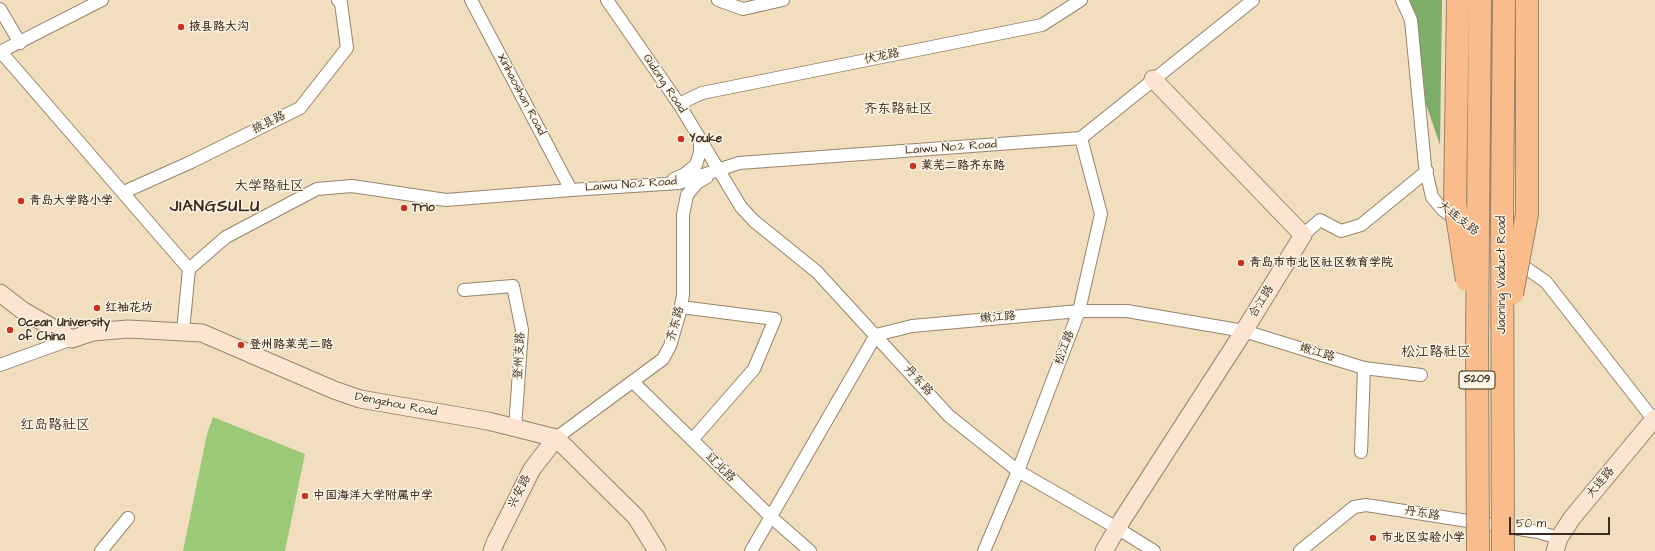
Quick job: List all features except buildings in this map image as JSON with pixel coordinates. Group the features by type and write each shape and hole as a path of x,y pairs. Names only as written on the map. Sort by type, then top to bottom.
{"highway":[{"path":"1458,0 1455,203 1477,343"},
{"name":"Jiaoning Viaduct Road","path":"1478,551 1477,343 1480,0"},
{"name":"Jiaoning Viaduct Road","path":"1503,551 1502,343 1504,0"},
{"path":"1502,343 1527,214 1527,0"}],"street":[{"path":"102,0 1,52 190,269 183,331"},
{"name":"掖县路","path":"124,192 191,162 300,108 347,48 341,3 338,0"},
{"name":"Xinhaoshan Road","path":"471,0 571,190"},
{"name":"Qidong Road","path":"607,0 678,104 718,170"},
{"path":"718,0 743,9 783,0"},
{"name":"伏龙路","path":"678,104 702,93 1042,25 1081,0"},
{"path":"1081,138 1253,0"},
{"name":"大连支路","path":"1402,0 1411,20 1427,171 1432,197 1443,210 1546,282 1654,419"},
{"path":"0,9 20,43"},
{"path":"1153,79 1303,235 1320,220 1341,231 1361,225 1427,171"},
{"name":"Laiwu No.2 Road","path":"190,269 226,237 317,189 352,186 446,200 679,183 739,163 1081,138"},
{"name":"松江路","path":"984,551 1018,471 1079,311 1101,214 1081,138"},
{"path":"658,184 685,174 696,165 700,152 700,139"},
{"name":"齐东路","path":"556,438 663,359 670,346 683,295 682,215 687,195 697,183 718,170"},
{"name":"丹东路","path":"718,170 741,207 754,221 817,272 949,416 1018,471 1154,551"},
{"path":"658,184 673,188 679,194 682,215"},
{"name":"合江路","path":"1104,551 1117,528 1244,331 1303,235"},
{"name":"登州支路","path":"464,290 513,286 522,330 515,428"},
{"path":"0,293 22,310 72,339"},
{"path":"681,307 775,319 754,369 692,440"},
{"name":"嫩江路","path":"876,335 912,326 1079,311 1127,311 1244,331 1364,368 1421,375"},
{"name":"Dengzhou Road","path":"72,339 93,332 128,330 183,331 202,333 360,400 488,421 556,438"},
{"path":"751,551 876,335"},
{"path":"0,364 72,339"},
{"path":"1361,452 1364,368"},
{"name":"辽北路","path":"633,382 771,517 810,551"},
{"name":"大连路","path":"1557,545 1572,518 1654,419"},
{"path":"556,438 636,517 657,551"},
{"name":"兴安路","path":"492,551 532,469 556,438"},
{"name":"丹东路","path":"1300,551 1354,508 1366,506 1538,532 1557,545"},
{"path":"101,551 128,518"}],"green space":[{"path":"1409,0 1442,0 1440,145 1426,104 1416,16"},
{"path":"213,417 305,454 285,551 183,551 207,434"}],"place":[{"name":"掖县路大沟","path":"181,27"},
{"name":"Youke","path":"681,139"},
{"name":"莱芜二路齐东路","path":"913,166"},
{"name":"青岛大学路小学","path":"21,201"},
{"name":"Trio","path":"404,208"},
{"name":"青岛市市北区社区教育学院","path":"1241,263"},
{"name":"红袖花坊","path":"97,308"},
{"name":"Ocean University of China","path":"10,330"},
{"name":"登州路莱芜二路","path":"241,345"},
{"name":"中国海洋大学附属中学","path":"305,496"},
{"name":"市北区实验小学","path":"1373,538"}],"district":[{"name":"齐东路社区","path":"898,110"},
{"name":"大学路社区","path":"269,187"},
{"name":"JIANGSULU","path":"215,208"},
{"name":"松江路社区","path":"1436,353"},
{"name":"红岛路社区","path":"55,426"}]}
